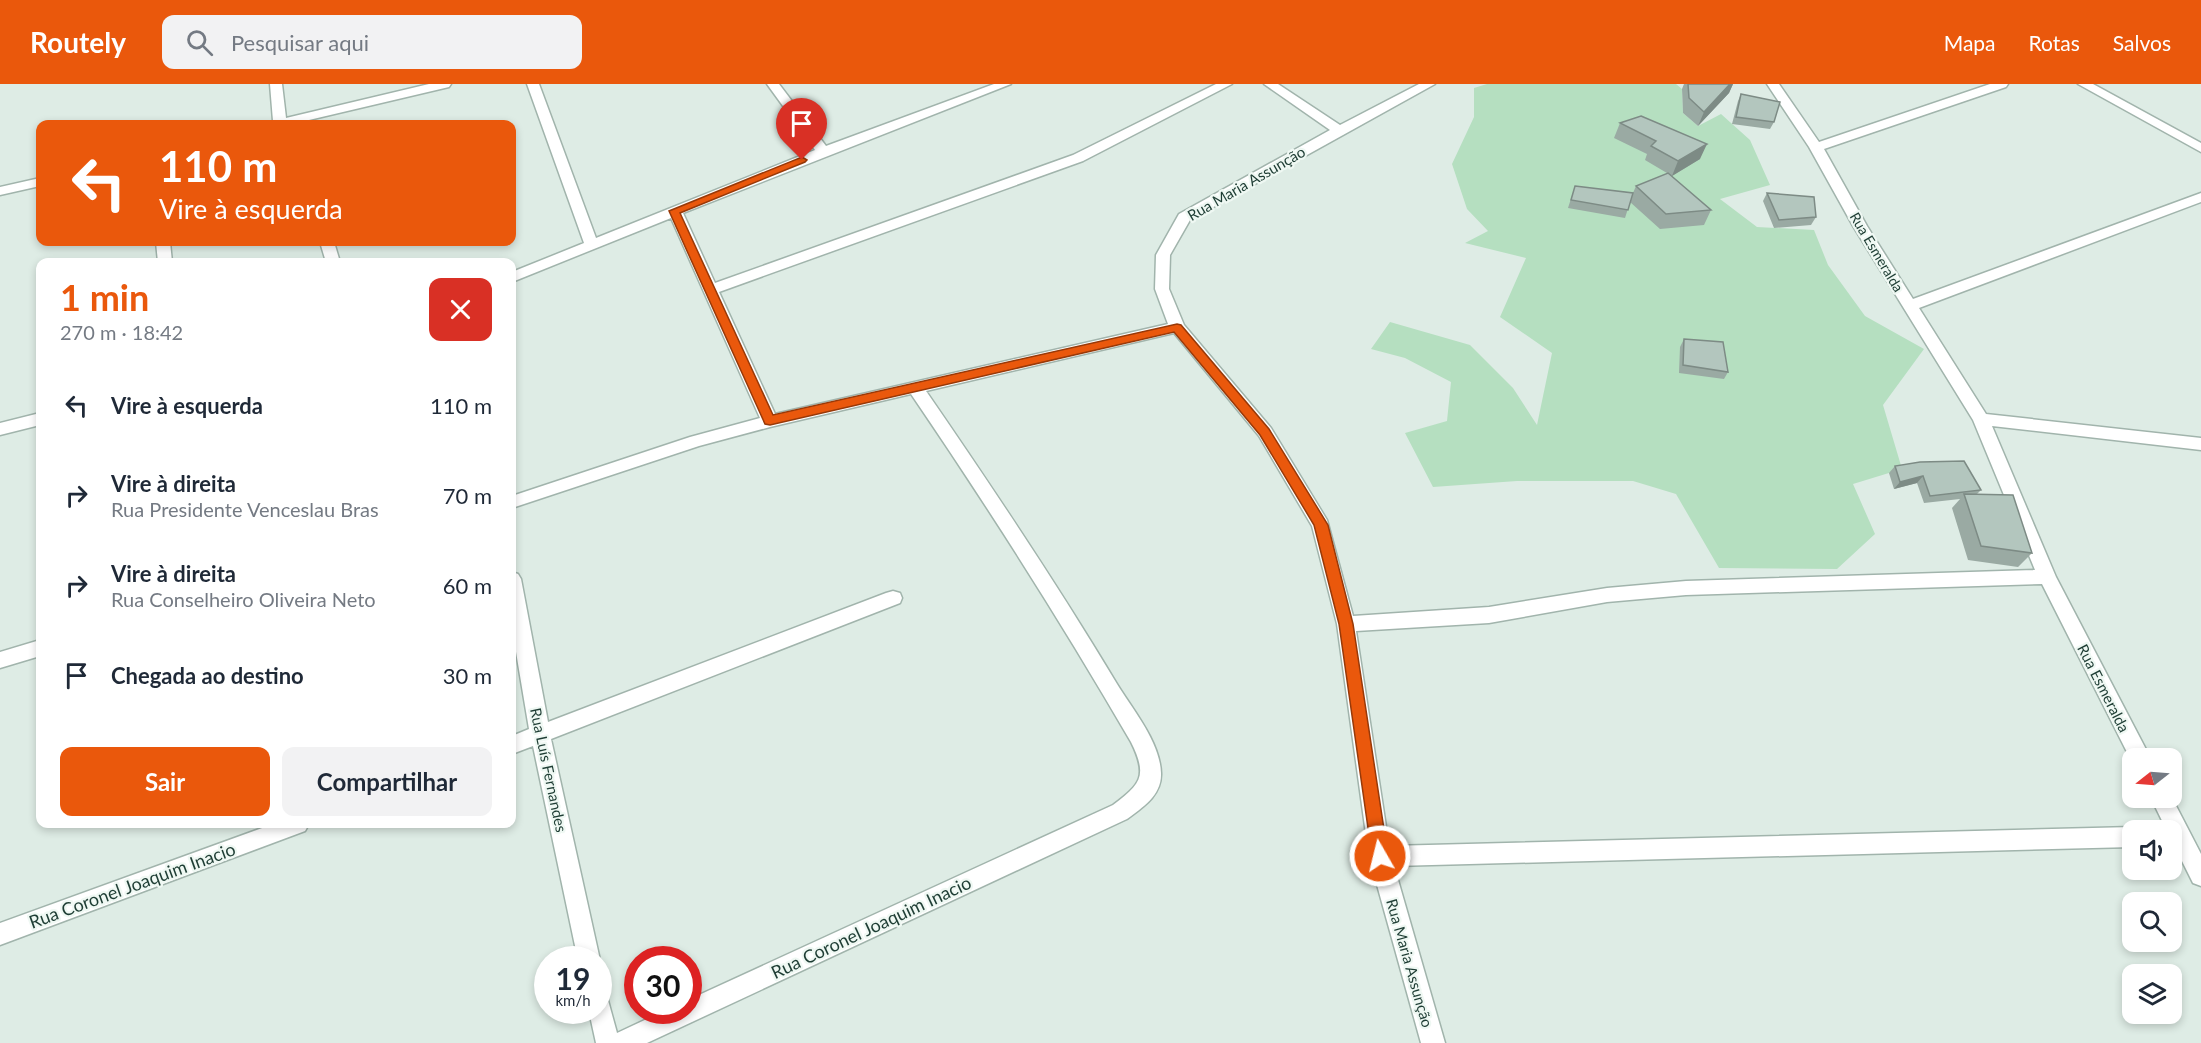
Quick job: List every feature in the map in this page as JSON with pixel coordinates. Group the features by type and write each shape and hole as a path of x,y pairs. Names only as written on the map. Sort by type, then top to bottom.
{"street":[{"path":"276,84 279,120"},
{"path":"306,120 445,84"},
{"path":"533,84 591,244"},
{"path":"773,84 823,152"},
{"path":"516,275 823,152 1005,84"},
{"path":"710,290 1078,158 1226,84"},
{"path":"1270,84 1339,130"},
{"name":"Rua Maria Assunção","path":"1429,84 1339,130 1184,217 1163,255 1161,289 1177,327 1265,432 1321,525 1346,624 1380,856 1433,1043"},
{"name":"Rua Esmeralda","path":"1773,84 1816,147 1860,226 1981,419 2047,577 2135,748"},
{"path":"1816,147 2002,84"},
{"path":"2084,84 2201,148"},
{"path":"0,191 36,183"},
{"path":"1910,306 2201,197"},
{"path":"675,211 770,421"},
{"path":"516,501 696,441 770,421 1177,327"},
{"name":"Rua Coronel Joaquim Inacio","path":"621,1043 1120,812 1147,791 1152,777 1149,757 1015,533 916,389"},
{"path":"1981,419 2201,444"},
{"path":"0,429 36,420"},
{"path":"1346,624 1489,615 1607,595 1686,588 2047,577"},
{"path":"516,743 893,598"},
{"name":"Rua Luís Fernandes","path":"516,601 540,734 587,946"},
{"path":"0,660 36,649"},
{"name":"Rua Coronel Joaquim Inacio","path":"0,934 287,828"},
{"path":"1380,856 2122,837"},
{"path":"2182,846 2201,876"},
{"path":"603,1024 608,1043"}],"green space":[{"path":"1487,84 1676,84 1682,89 1683,113 1698,126 1721,114 1750,140 1770,185 1720,199 1757,227 1814,230 1828,265 1865,316 1924,349 1883,405 1902,469 1853,484 1875,534 1837,569 1719,568 1676,494 1633,481 1517,481 1433,487 1405,433 1447,421 1451,382 1405,358 1371,349 1390,322 1470,345 1513,388 1537,425 1552,353 1500,317 1526,258 1465,243 1488,231 1467,209 1452,164 1474,117 1474,88"}],"building":[{"path":"1688,84 1730,84 1704,112 1689,98"},
{"path":"1741,94 1780,102 1774,122 1736,117"},
{"path":"1641,116 1707,144 1678,161 1651,146 1656,141 1620,123"},
{"path":"1668,173 1711,210 1666,214 1636,186"},
{"path":"1575,186 1633,193 1628,210 1571,200"},
{"path":"1767,193 1814,197 1816,217 1779,220"},
{"path":"1684,339 1723,342 1728,372 1683,365"},
{"path":"1964,461 1981,490 1930,496 1923,476 1900,482 1895,466 1920,462"},
{"path":"1964,494 2013,495 2032,553 1981,546"}],"route":[{"path":"802,160 675,211 770,421 1177,327 1265,432 1321,525 1346,624 1380,856"}]}
